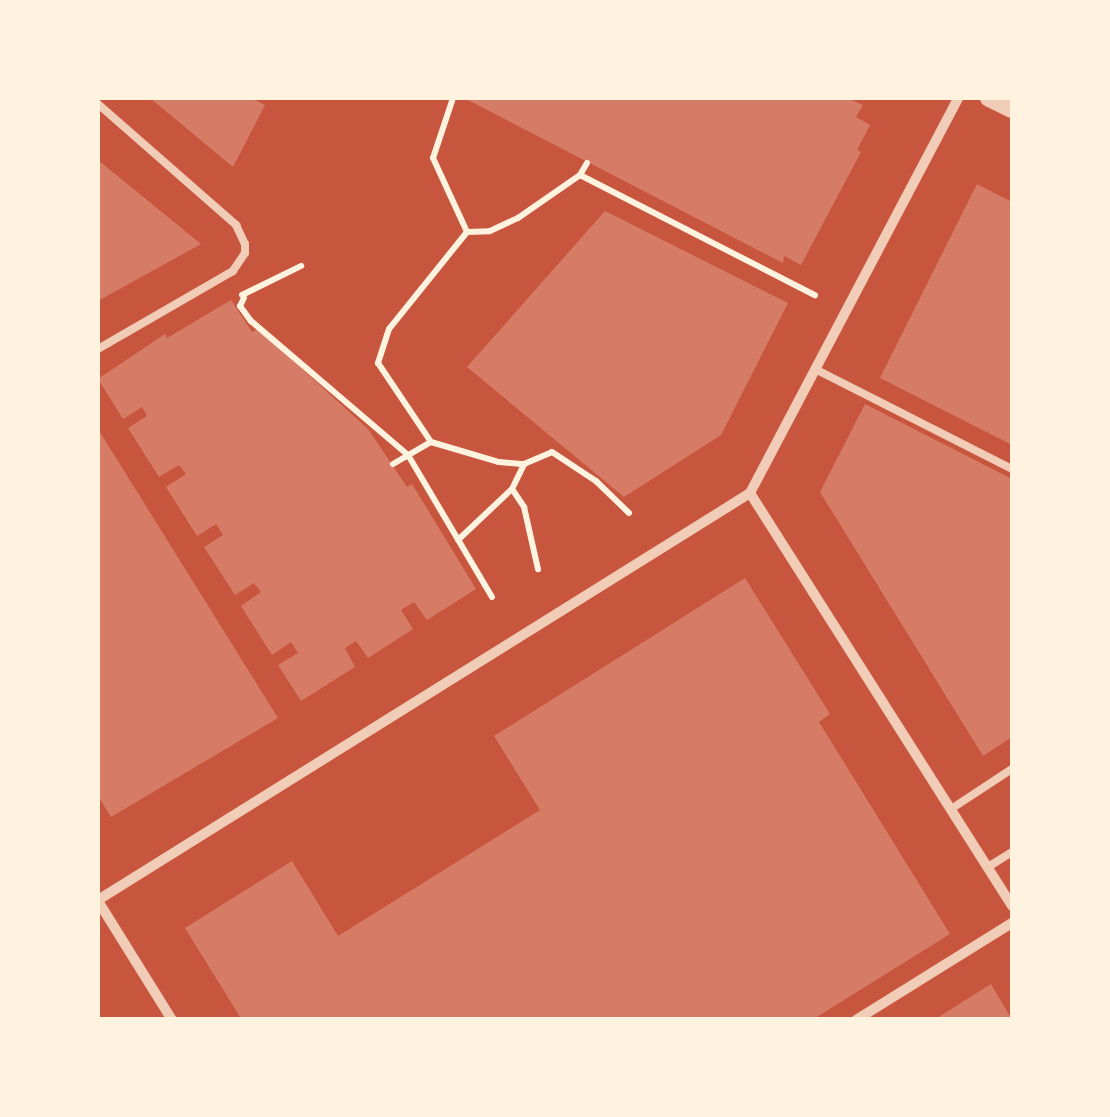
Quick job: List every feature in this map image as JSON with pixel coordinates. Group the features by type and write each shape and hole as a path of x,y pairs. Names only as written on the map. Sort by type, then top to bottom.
{"street":[{"path":"172,1020 98,901 750,493 958,98"},
{"path":"989,98 1012,109"},
{"path":"750,493 1012,906"},
{"path":"856,1020 1012,923"}],"lane":[{"path":"98,104 236,225 245,244 245,254 233,271 98,349"},
{"path":"816,369 1012,469"},
{"path":"950,809 1012,770"},
{"path":"988,867 1012,852"}],"path":[{"path":"453,98 433,158 467,232"},
{"path":"587,163 580,175 518,218 490,231 467,232 389,329 378,364 431,442 499,462 524,464 552,452 596,481 629,513"},
{"path":"580,175 815,295"},
{"path":"244,298 240,306 251,321 408,455 492,597"},
{"path":"393,464 431,442"},
{"path":"458,540 512,489 524,464"},
{"path":"512,489 524,507 538,569"}],"building":[{"path":"150,98 251,98 265,105 233,167"},
{"path":"464,98 847,98 863,105 856,117 870,125 857,150 861,152 801,265 784,256 783,263"},
{"path":"98,160 201,244 98,301"},
{"path":"977,184 1012,202 1012,445 880,378"},
{"path":"605,211 788,303 721,435 624,497 467,367"},
{"path":"231,300 252,332 258,329 368,429 407,487 412,484 476,589 427,620 414,602 401,610 413,629 368,658 356,641 345,648 355,667 301,701 278,665 298,653 291,642 272,655 241,606 261,592 254,583 235,595 204,547 223,535 216,524 197,536 166,487 186,474 179,465 159,477 128,428 147,416 142,407 123,419 98,379 165,334 167,338"},
{"path":"865,404 1012,479 1012,737 983,756 820,492"},
{"path":"98,429 278,718 111,817 98,796"},
{"path":"745,578 830,714 819,722 950,934 812,1020 242,1020 185,928 292,861 338,936 540,810 494,736"},
{"path":"991,984 1012,1020 934,1020"}]}
